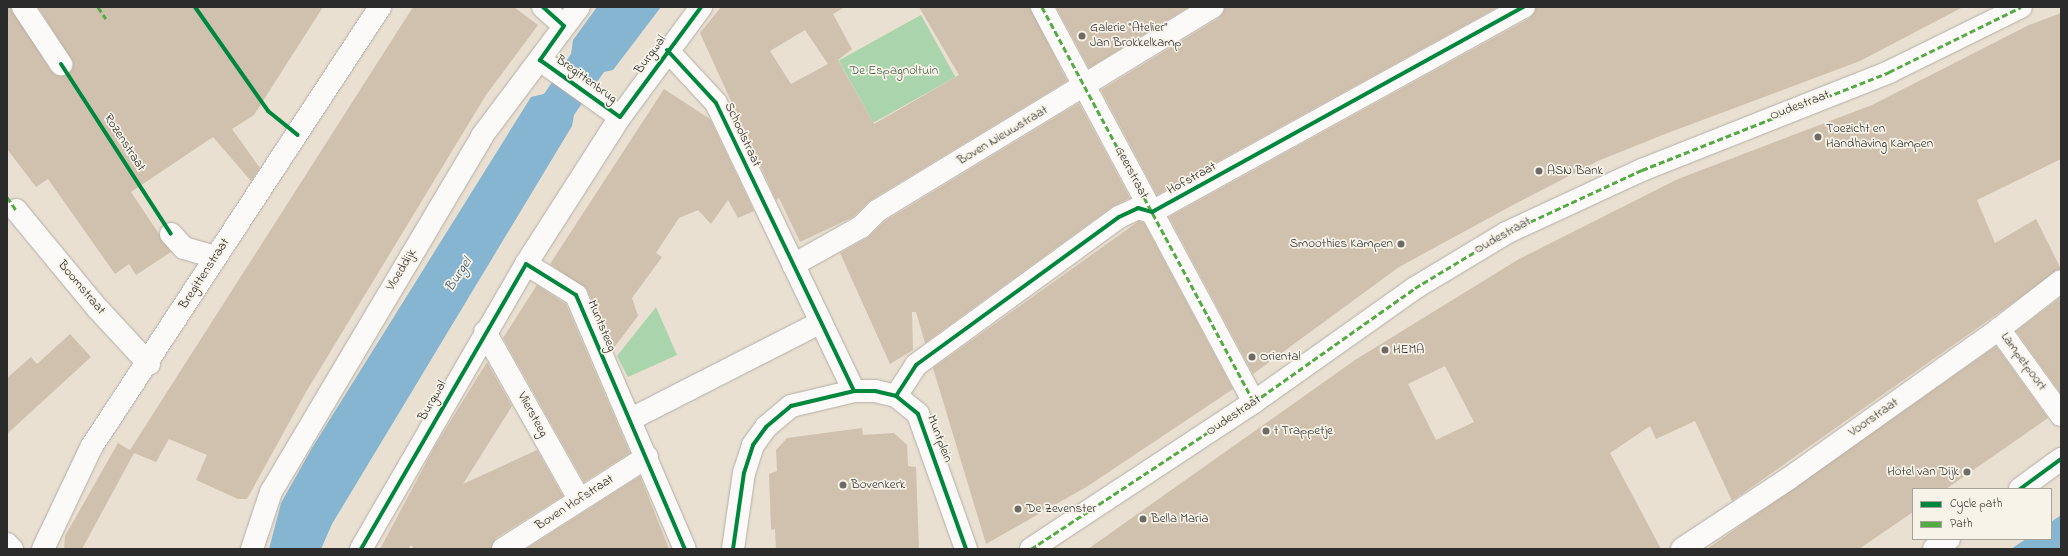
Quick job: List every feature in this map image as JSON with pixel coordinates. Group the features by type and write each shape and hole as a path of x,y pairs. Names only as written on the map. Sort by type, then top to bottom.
{"street":[{"path":"23,7 61,64"},
{"name":"Bregittenstraat","path":"43,549 92,446 149,364 215,257 380,7"},
{"path":"543,7 564,26"},
{"name":"Vloeddijk","path":"252,549 271,492 482,136 547,64 564,26 579,7"},
{"name":"Burgwal","path":"361,549 484,332 526,264 620,117 667,50 701,7"},
{"name":"Geerstraat","path":"1042,7 1254,402"},
{"name":"Boven Nieuwstraat","path":"793,265 1213,7"},
{"name":"Hofstraat","path":"1152,212 1524,7"},
{"name":"Oudestraat","path":"1031,549 1254,402 1415,288 1506,233 1642,170 1889,72 2020,7"},
{"name":"Schoolstraat","path":"667,50 716,103 854,391"},
{"name":"Bregittenbrug","path":"547,64 620,117"},
{"path":"733,549 744,473 753,445 766,427 791,406 854,391 896,396 916,365 1089,238 1138,208 1152,212"},
{"name":"Boomstraat","path":"16,210 98,309 149,364"},
{"path":"171,234 184,248 215,257"},
{"name":"Muntsteeg","path":"526,264 576,295 631,419"},
{"name":"Voorstraat","path":"1682,549 1999,329 2061,281"},
{"path":"685,549 631,419 821,322"},
{"name":"Lampetpoort","path":"1999,329 2061,415"},
{"name":"Vliersteeg","path":"484,332 579,499"},
{"name":"Muntplein","path":"896,396 918,414 966,549"},
{"name":"Boven Hofstraat","path":"504,549 579,499 647,457"},
{"path":"2021,488 2061,459"},
{"path":"1934,549 1948,540"},
{"path":"7,544 12,549"}],"green space":[{"name":"De Espagnoltuin","path":"921,15 955,77 873,123 839,61"},
{"path":"656,307 677,355 628,377 617,356"}],"water":[{"name":"Burgel","path":"597,7 661,7 613,70 604,72 574,115 572,126 332,524 321,549 269,549 281,503 312,448 531,97 544,94 571,54 573,40"},
{"path":"2061,515 2061,549 2011,549 2024,540 2052,540 2052,521"}],"building":[{"path":"7,7 11,7 51,71 61,76 72,70 73,63 38,7 323,7 254,115 232,129 260,168 251,181 213,137 131,192 171,252 136,275 129,264 115,274 48,179 36,187 7,149"},
{"path":"413,7 514,7 538,25 486,95 306,392 247,499 238,499 196,480 207,455 169,439 156,462 134,453 82,549 64,549 65,536 118,443 130,450"},
{"path":"721,7 845,7 833,14 852,49 838,60 874,124 959,75 919,7 1030,7 1067,81 871,200 853,217 800,242 779,198 776,200 700,33","holes":["805,30 828,64 791,84 770,51"]},
{"path":"1056,7 1189,7 1089,68"},
{"path":"1225,7 1498,7 1157,195 1101,90 1219,18"},
{"path":"1536,7 1963,7 1860,61 1665,134 1598,161 1399,267 1253,374 1169,217 1530,18"},
{"path":"2061,13 2061,159 1977,200 1995,243 2036,219 2061,269 1732,501 1695,421 1656,439 1650,426 1610,453 1661,549 1088,549 1355,360 1519,259 1678,179 1872,105 2029,25","holes":["1445,366 1474,422 1436,440 1408,384"]},
{"path":"664,89 710,119 754,211 738,218 728,200 711,224 698,210 679,218 656,253 662,257 632,298 638,316 613,349 587,290 550,264"},
{"path":"1079,103 1130,198 1112,207 925,343 916,312 912,312 913,350 890,364 840,253 867,238 885,221"},
{"path":"1139,221 1144,223 1233,389 1088,486 986,544 933,368"},
{"path":"537,285 566,304 630,453 584,482 503,338"},
{"path":"2061,297 2061,394 2016,331"},
{"path":"70,334 91,357 7,434 7,378 31,357 37,364"},
{"path":"1996,346 2048,418 1947,488 1912,488 1912,513 1859,549 1707,549"},
{"path":"487,362 512,406 463,484 537,450 563,496 496,538 491,549 414,549 411,545 408,549 380,549 435,446"},
{"name":"Bovenkerk","path":"862,428 863,435 894,433 907,445 908,466 916,467 919,549 776,549 775,529 771,530 769,474 777,471 776,450 787,438"},
{"path":"640,476 669,549 526,549"}],"marked path":[{"path":"98,7 106,19"},
{"path":"1042,7 1254,402"},
{"path":"1031,549 1254,402 1415,288 1506,233 1642,170 1889,72 2021,7"},
{"path":"7,197 16,210"}],"cycle path":[{"path":"195,7 268,111 298,135"},
{"path":"543,7 564,26 540,60 620,117 701,7"},
{"path":"896,396 916,365 1119,217 1138,208 1152,212 1524,7"},
{"path":"667,50 716,103 854,391"},
{"name":"Rozenstraat","path":"61,64 171,234"},
{"path":"361,549 526,264 576,295 685,549"},
{"path":"733,549 744,473 753,445 766,427 791,406 854,391 875,391 896,396 918,414 966,549"},
{"path":"2021,488 2061,459"}],"place":[{"name":"Galerie “Atelier” Jan Brokkelkamp","path":"1082,36"},
{"name":"Toezicht en Handhaving Kampen","path":"1818,137"},
{"name":"ASN Bank","path":"1539,171"},
{"name":"Smoothies Kampen","path":"1401,244"},
{"name":"HEMA","path":"1385,350"},
{"name":"Oriental","path":"1252,357"},
{"name":"t Trappetje","path":"1266,431"},
{"name":"Hotel van Dijk","path":"1967,472"},
{"name":"Bovenkerk","path":"843,485"},
{"name":"De Zevenster","path":"1018,509"},
{"name":"Bella Maria","path":"1143,519"}]}
